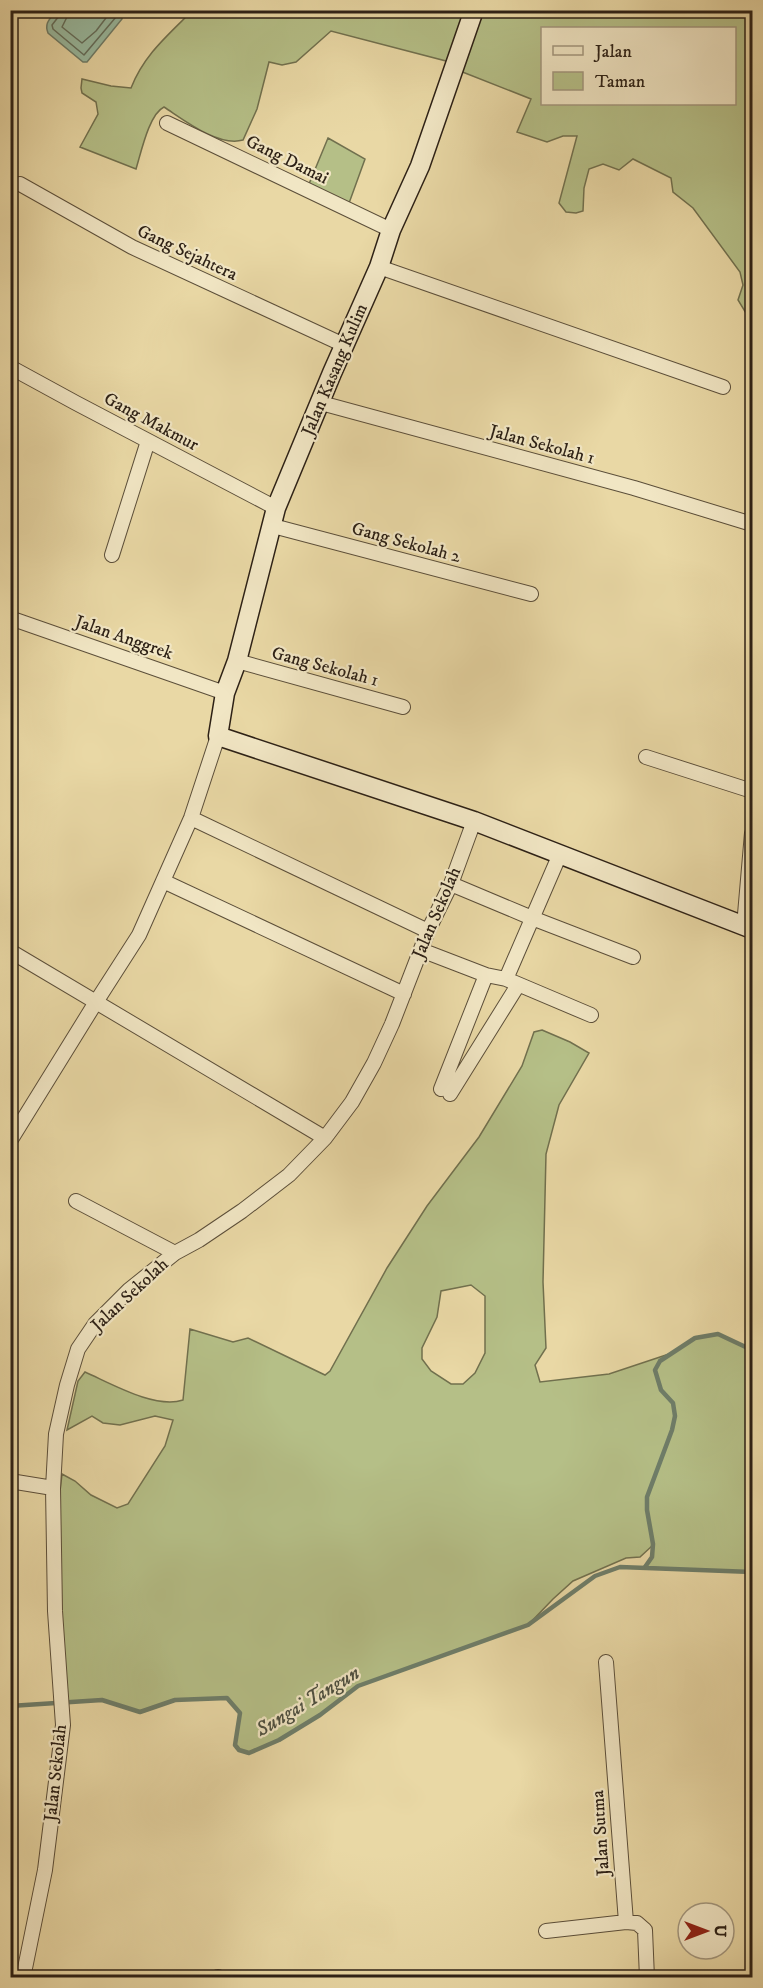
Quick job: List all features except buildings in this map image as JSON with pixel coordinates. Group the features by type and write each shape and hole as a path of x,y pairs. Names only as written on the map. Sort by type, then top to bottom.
{"street":[{"name":"Jalan Kasang Kulim","path":"218,736 225,693 237,661 276,508 379,267 391,230 420,166 474,10"},
{"name":"Gang Damai","path":"167,123 391,230"},
{"name":"Gang Sejahtera","path":"20,184 132,247 344,345"},
{"path":"379,267 723,387"},
{"name":"Gang Makmur","path":"10,367 276,508"},
{"name":"Jalan Sekolah 1","path":"321,403 634,488 753,524"},
{"path":"112,555 148,441"},
{"name":"Gang Sekolah 2","path":"273,526 531,594"},
{"name":"Jalan Anggrek","path":"10,618 225,693"},
{"name":"Gang Sekolah 1","path":"237,661 403,707"},
{"path":"10,1141 139,935 191,818 218,736 474,821 748,927 753,833"},
{"path":"646,757 753,791"},
{"path":"191,818 428,932"},
{"name":"Jalan Sekolah","path":"23,1977 45,1870 63,1725 55,1611 53,1488 56,1434 78,1349 95,1324 129,1290 174,1253 199,1240 242,1211 289,1175 325,1138 352,1102 369,1073 428,932 452,884 474,821"},
{"path":"486,975 446,1091 512,982 532,918 560,854"},
{"path":"163,881 404,994"},
{"path":"452,884 633,957"},
{"path":"421,950 486,975 512,982 591,1015"},
{"path":"10,951 325,1138"},
{"path":"76,1201 174,1253"},
{"path":"10,1481 53,1488"},
{"name":"Jalan Sutma","path":"606,1662 626,1922"},
{"path":"546,1931 626,1922 638,1923 645,1930 648,1977"}],"green space":[{"path":"192,11 466,11 450,62 331,31 296,62 282,65 269,62 257,109 243,140 223,140 212,136 164,107 150,125 136,169 80,147 98,114 96,102 82,93 82,79 131,88 149,56"},
{"path":"483,11 752,11 752,323 738,300 743,285 740,272 693,208 673,192 671,178 633,159 619,170 603,164 589,169 584,188 583,211 566,212 559,203 577,136 563,136 547,142 517,132 531,99 460,71"},
{"path":"328,138 365,159 348,206 309,184"},
{"path":"542,1030 589,1053 559,1105 546,1154 543,1282 546,1348 535,1365 540,1382 609,1374 672,1353 695,1338 718,1334 752,1350 752,1572 645,1567 652,1557 653,1545 640,1557 626,1558 573,1581 528,1625 358,1686 320,1715 279,1740 249,1753 239,1750 235,1745 240,1713 227,1698 175,1700 140,1712 102,1700 68,1702 59,1593 59,1500 62,1474 75,1481 91,1495 117,1508 128,1504 165,1446 173,1420 155,1416 120,1425 103,1423 92,1416 67,1430 78,1381 85,1372 120,1389 147,1398 172,1402 183,1400 190,1329 233,1342 248,1338 325,1375 330,1371 387,1268 427,1206 479,1137 522,1066 534,1032","holes":["471,1285 485,1296 485,1353 475,1373 463,1384 451,1384 431,1371 422,1359 422,1348 437,1317 441,1291"]}],"water":[{"path":"56,11 121,11 122,19 87,62 83,62 47,30 48,21"}],"waterway":[{"path":"645,1567 652,1557 653,1544 647,1497 675,1416 673,1403 661,1390 655,1370 660,1361 695,1338 718,1334 752,1350"},
{"name":"Sungai Tangun","path":"10,1706 102,1700 140,1712 175,1700 227,1698 240,1713 235,1745 239,1750 249,1753 279,1740 320,1715 358,1686 528,1625 595,1576 620,1567 752,1572"}]}
